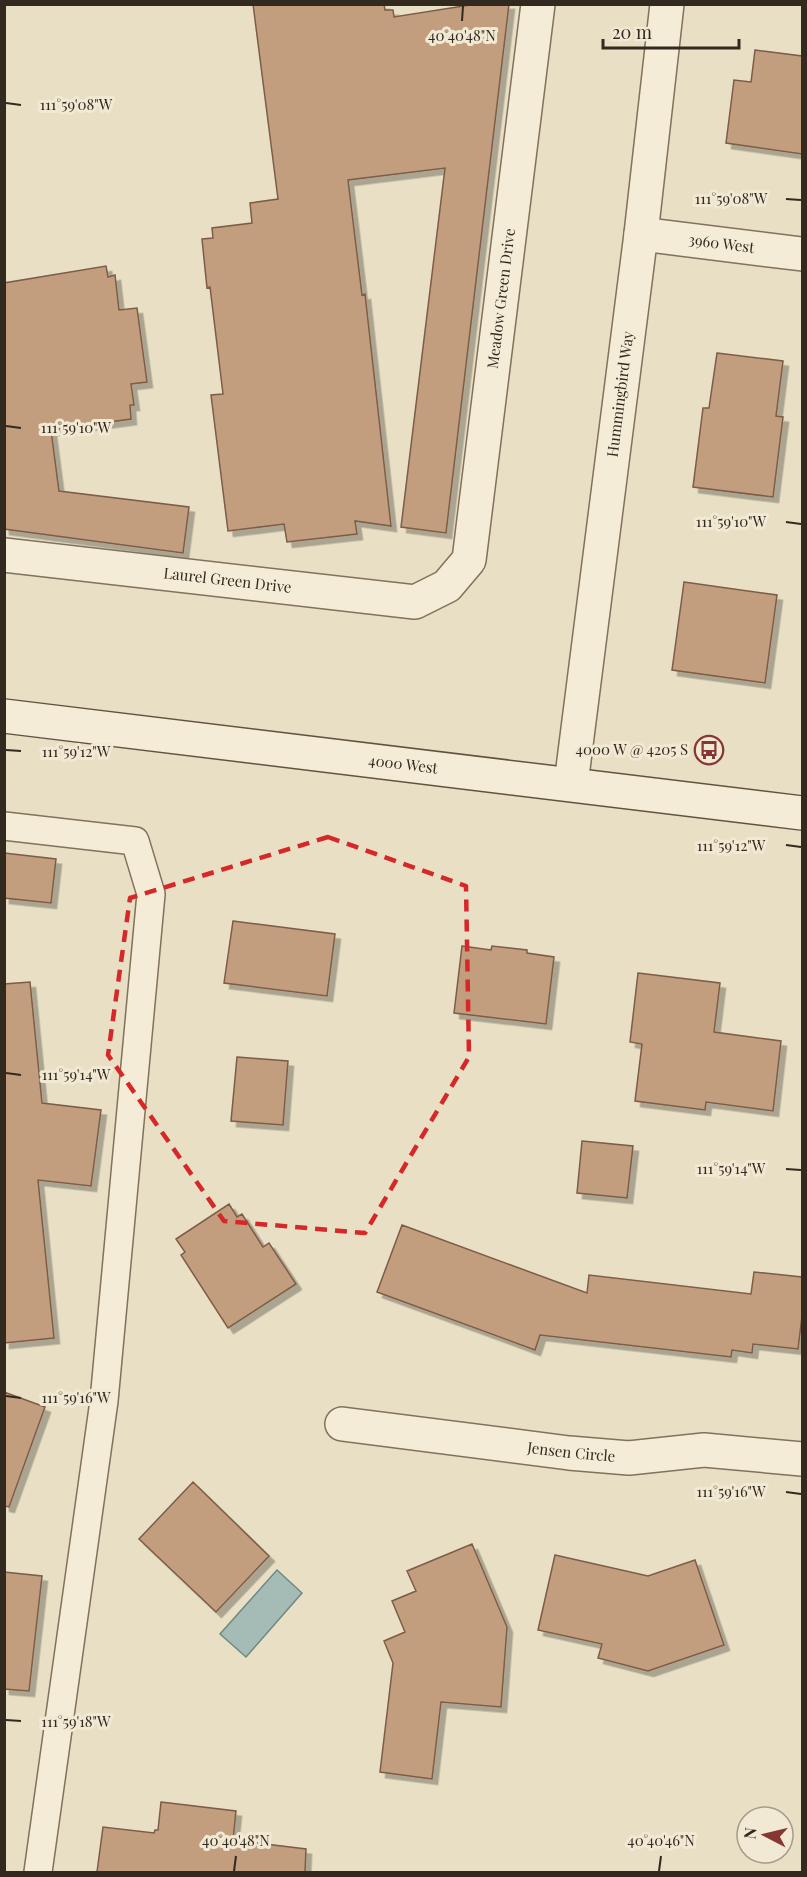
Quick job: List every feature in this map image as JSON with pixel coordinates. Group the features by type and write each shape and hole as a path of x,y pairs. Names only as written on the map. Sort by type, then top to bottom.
{"street":[{"name":"Meadow Green Drive","path":"447,586 469,560 538,4"},
{"name":"Hummingbird Way","path":"571,784 641,234 667,4"},
{"name":"3960 West","path":"641,234 802,254"},
{"name":"Laurel Green Drive","path":"4,555 415,602 447,586"},
{"name":"4000 West","path":"4,716 802,813"},
{"name":"Jensen Circle","path":"342,1424 569,1453 629,1458 704,1450 802,1460"}],"lane":[{"path":"4,825 135,841 151,894 104,1401 38,1872"}],"highlighted area":[{"path":"328,837 466,886 469,1057 365,1233 224,1221 108,1055 130,898"}],"water":[{"path":"277,1570 302,1593 246,1657 220,1634"}],"building":[{"path":"253,4 384,4 385,10 393,10 394,17 476,4 509,4 446,533 401,527 445,168 348,180 362,295 365,294 391,526 355,521 357,534 287,542 284,524 228,531 211,395 223,394 202,239 213,238 212,228 252,223 250,203 278,199"},
{"path":"755,50 802,56 802,154 726,143 734,80 751,82"},
{"path":"106,266 108,277 115,275 119,310 137,308 147,382 131,384 134,405 130,405 131,419 51,430 59,491 189,507 183,553 4,529 4,283"},
{"path":"717,353 783,361 776,416 783,417 773,497 693,487 703,408 709,408"},
{"path":"684,582 777,595 765,683 672,670"},
{"path":"4,853 56,859 51,903 4,898"},
{"path":"233,921 335,934 327,996 224,983"},
{"path":"462,946 491,950 492,946 527,950 527,953 554,957 546,1024 454,1013"},
{"path":"638,973 720,983 714,1032 781,1041 773,1111 706,1102 705,1110 635,1101 642,1044 630,1042"},
{"path":"30,982 42,1103 101,1110 91,1186 38,1180 54,1338 4,1343 4,984"},
{"path":"237,1057 288,1061 283,1125 231,1121"},
{"path":"582,1141 633,1146 627,1198 577,1193"},
{"path":"229,1204 237,1217 242,1214 263,1247 269,1243 296,1284 228,1328 181,1255 185,1252 176,1239"},
{"path":"402,1225 587,1293 589,1275 751,1294 754,1272 802,1277 802,1316 798,1349 753,1344 752,1353 732,1350 731,1357 540,1335 535,1350 377,1292"},
{"path":"4,1392 45,1407 9,1507 4,1506"},
{"path":"193,1482 269,1556 216,1612 139,1539"},
{"path":"472,1544 507,1627 501,1707 441,1702 432,1779 380,1772 393,1663 384,1641 405,1632 392,1601 416,1591 407,1571"},
{"path":"555,1555 648,1576 695,1560 724,1645 648,1671 598,1658 602,1644 538,1630"},
{"path":"4,1572 42,1576 29,1691 4,1689"},
{"path":"161,1802 236,1811 233,1840 306,1849 305,1872 97,1872 103,1827 154,1833 158,1830"}],"place":[{"name":"4000 W @ 4205 S","path":"709,750"}]}
